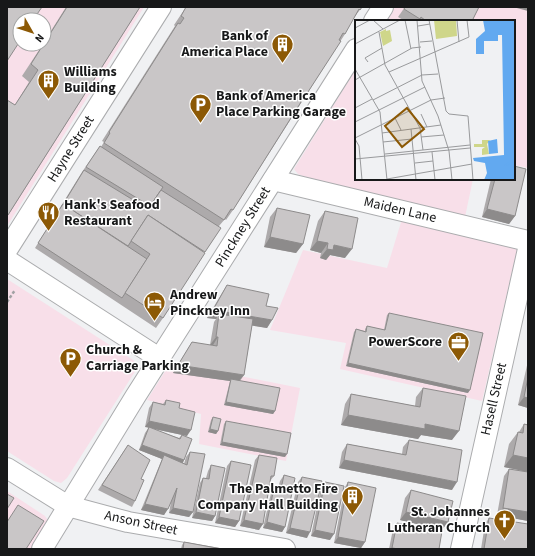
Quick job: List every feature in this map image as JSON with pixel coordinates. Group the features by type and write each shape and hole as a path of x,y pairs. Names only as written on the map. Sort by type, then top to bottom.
{"street":[{"name":"Hayne Street","path":"7,250 162,7"},
{"path":"375,20 383,7"},
{"name":"Pinckney Street","path":"42,549 79,486 159,358 355,51"},
{"name":"Maiden Lane","path":"273,180 528,241"},
{"name":"Hasell Street","path":"460,549 528,249"},
{"path":"7,260 159,358"},
{"name":"Anson Street","path":"7,468 68,506 128,522 285,549"}],"path":[{"path":"7,302 15,290"}],"shaded area":[{"name":"Williams Building","path":"7,7 144,7 7,226"},
{"path":"395,7 528,7 528,168 515,165 515,20 388,20"},
{"path":"355,71 355,180 473,180 465,217 306,177 298,174 294,169"},
{"path":"402,219 510,245 517,250 482,401 340,369 346,343 270,330 303,250 387,268"},
{"name":"Church & Carriage Parking","path":"7,279 137,364 136,370 67,478 61,483 54,481 7,451"},
{"path":"171,362 300,388 286,461 199,444 201,414 147,400"},
{"path":"7,491 45,516 47,519 48,522 32,549 7,549"}],"building":[{"path":"42,7 39,12 12,12 13,52 7,61 7,8"},
{"name":"Williams Building","path":"67,7 140,7 8,215 7,100 15,105 38,70 31,64 39,52 52,52 52,31"},
{"name":"Bank of America Place Parking Garage","path":"186,7 362,7 360,10 359,9 345,34 343,33 339,40 341,41 306,95 304,94 300,101 301,102 233,210 231,209 224,220 104,143 110,133 109,132 178,23 180,24 184,18 181,16"},
{"path":"405,7 479,7 472,20 425,20 421,17 420,19 404,9"},
{"path":"100,146 163,187 150,206 86,167"},
{"path":"515,166 526,169 515,216 487,209 495,180 515,180"},
{"path":"84,170 148,209 161,190 221,228 205,252 148,215 128,246 63,204"},
{"path":"63,204 147,259 122,298 38,243"},
{"path":"277,208 310,215 303,244 270,237"},
{"path":"325,211 358,218 352,249 334,245 333,250 327,249 328,243 317,241"},
{"path":"148,215 205,253 163,318 125,293 150,254 131,241"},
{"path":"227,285 269,294 266,306 278,308 272,320 213,310"},
{"path":"389,313 483,333 470,390 348,363 356,329 366,332 367,326 385,330"},
{"path":"219,314 253,319 244,375 178,365 192,342 217,346 218,337 216,337"},
{"path":"528,377 528,398 524,397"},
{"path":"231,379 280,388 275,411 226,402"},
{"path":"423,388 466,396 459,431 425,424 425,429 348,415 351,394 420,407"},
{"path":"166,400 180,403 179,408 195,412 191,430 149,421 153,402 165,405"},
{"path":"213,417 221,419 218,431 210,429"},
{"path":"226,421 291,433 287,454 222,442"},
{"path":"524,424 528,425 528,458 513,455 518,432 523,433"},
{"path":"149,427 180,439 182,435 192,439 184,460 142,445"},
{"path":"409,440 462,450 457,482 344,460 347,444 406,455"},
{"path":"128,445 150,460 141,479 144,480 135,501 102,485"},
{"path":"190,452 205,454 193,512 173,508 177,488 168,509 145,504 164,455 187,465"},
{"path":"259,455 277,458 274,476 271,476 263,524 244,520"},
{"path":"231,461 251,465 239,521 219,517"},
{"path":"211,465 225,468 215,516 196,512 203,478 209,479"},
{"path":"509,469 528,472 528,512 503,508"},
{"path":"284,475 295,478 285,527 267,522 274,488 281,489"},
{"path":"302,477 322,481 310,532 290,528"},
{"path":"325,482 344,486 334,534 315,530"},
{"name":"The Palmetto Fire Company Hall Building","path":"348,482 376,488 365,542 338,537"},
{"path":"411,490 453,501 448,522 406,512"},
{"path":"7,494 14,498 7,509"},
{"path":"18,505 44,521 26,549 7,549 7,522"},
{"name":"St. Johannes Lutheran Church","path":"489,518 528,524 528,549 484,549"},
{"path":"397,523 442,531 439,549 392,548"},
{"path":"184,542 222,549 183,549"}],"place":[{"name":"Bank of America Place","path":"283,64"},
{"name":"Williams Building","path":"49,100"},
{"name":"Bank of America Place Parking Garage","path":"200,124"},
{"name":"Hank's Seafood Restaurant","path":"48,232"},
{"name":"Andrew Pinckney Inn","path":"155,322"},
{"name":"PowerScore","path":"458,362"},
{"name":"Church & Carriage Parking","path":"71,378"},
{"name":"The Palmetto Fire Company Hall Building","path":"353,516"},
{"name":"St. Johannes Lutheran Church","path":"505,540"}]}
